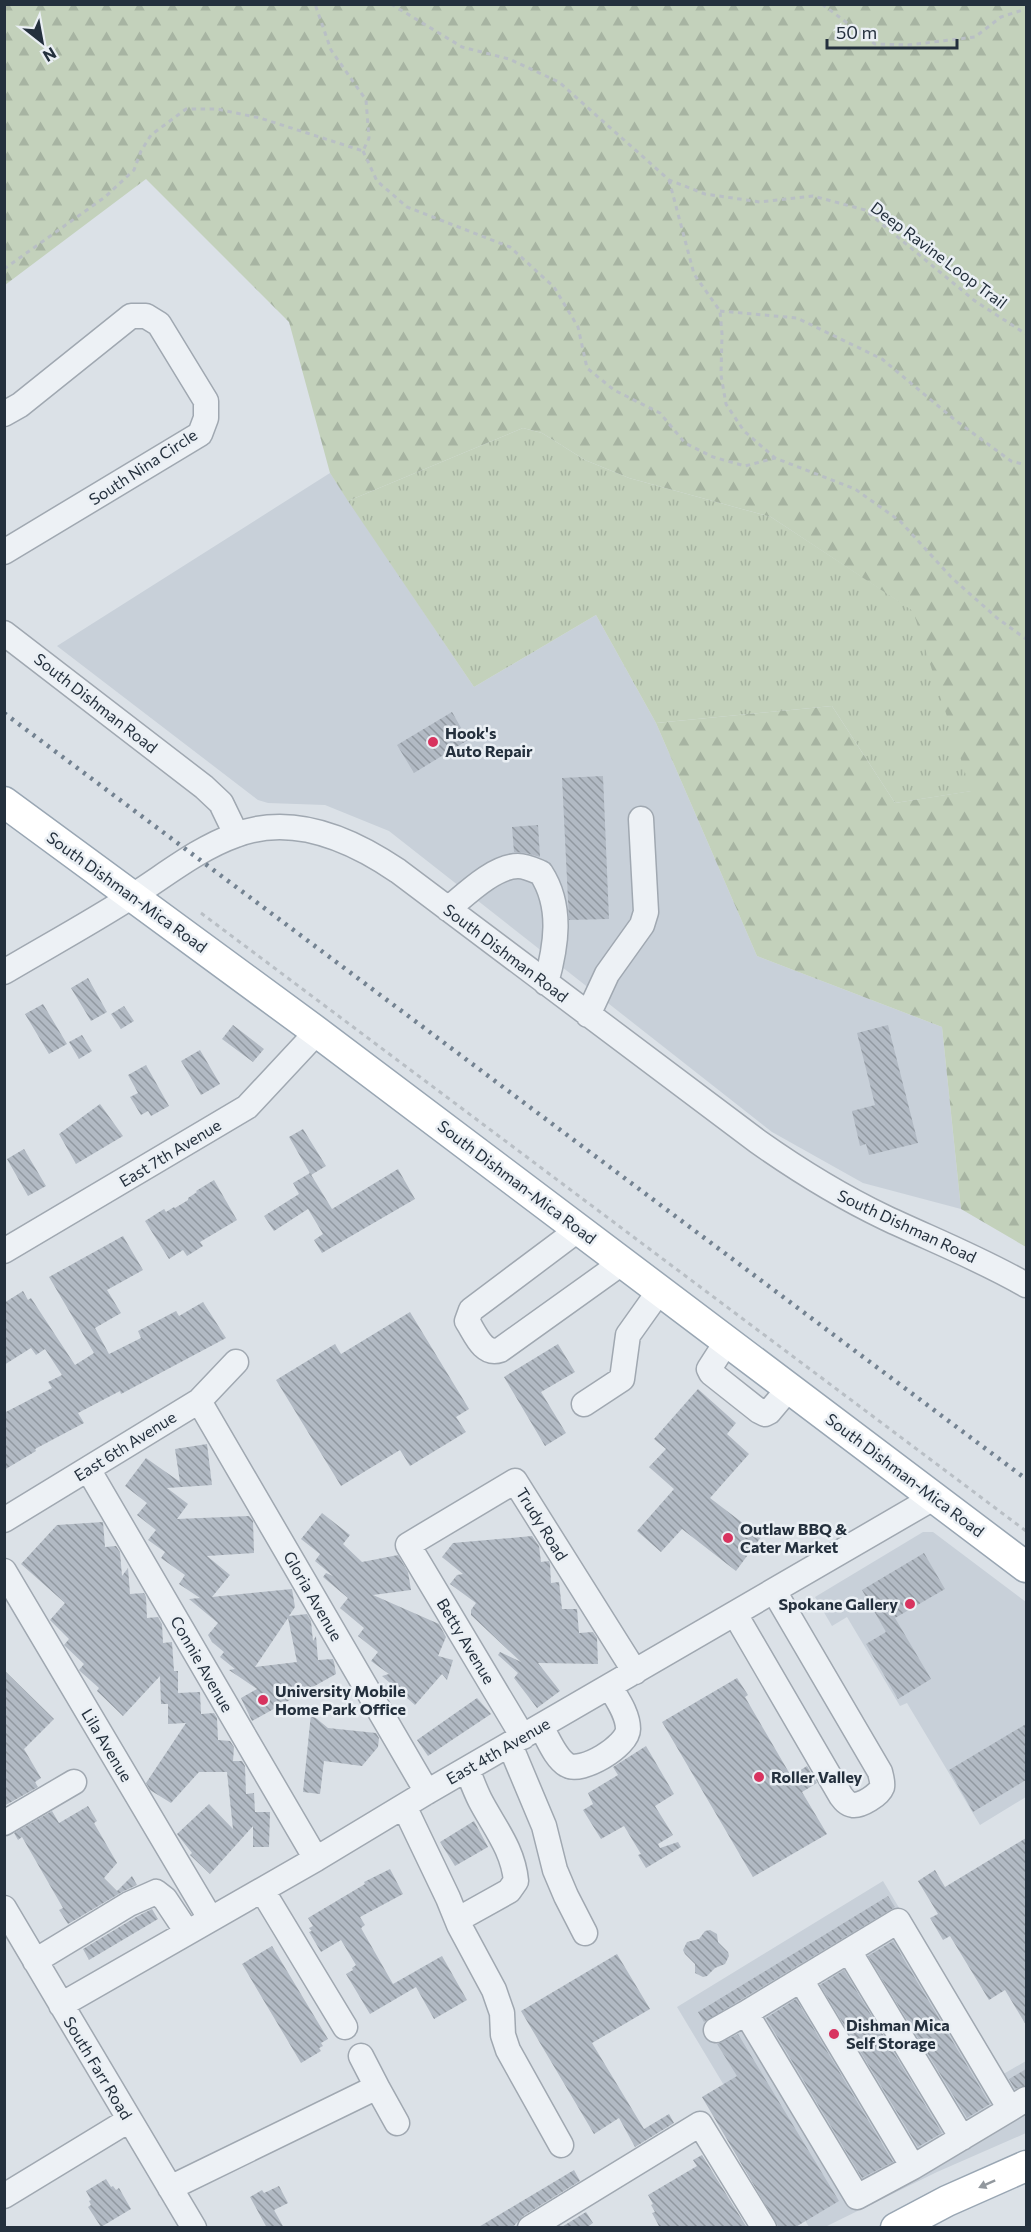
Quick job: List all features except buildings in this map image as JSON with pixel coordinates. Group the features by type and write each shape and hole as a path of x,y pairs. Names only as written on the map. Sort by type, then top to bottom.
{"main road":[{"name":"South Dishman-Mica Road","path":"4,802 317,1032 1026,1567"},
{"path":"896,2228 947,2201 1026,2166"}],"street":[{"name":"South Nina Circle","path":"4,414 20,405 131,316 146,316 159,324 206,401 206,418 200,434 4,552"},
{"name":"South Dishman Road","path":"4,633 204,787 220,803 236,834 272,827 297,828 342,839 379,858 757,1141 805,1174 858,1204 968,1255 1026,1285"},
{"path":"588,1015 607,974 642,925 646,912 641,819"},
{"path":"4,972 132,896 195,855 236,834"},
{"path":"448,909 484,880 503,870 517,866 541,873 547,883 557,930 555,950 546,983"},
{"name":"East 7th Avenue","path":"4,1251 247,1107 317,1032"},
{"path":"579,1229 471,1310 467,1321 488,1350 494,1352 500,1350 623,1262"},
{"path":"584,1404 622,1379 628,1335 660,1290"},
{"name":"East 6th Avenue","path":"4,1520 199,1401 236,1362"},
{"name":"Gloria Avenue","path":"199,1401 427,1792"},
{"name":"Connie Avenue","path":"88,1469 316,1859"},
{"name":"Trudy Road","path":"408,1545 515,1481 635,1672"},
{"name":"East 4th Avenue","path":"61,2005 316,1859 427,1792 935,1497"},
{"name":"Betty Avenue","path":"408,1545 525,1736"},
{"name":"Lila Avenue","path":"4,1571 210,1918"},
{"path":"735,1614 841,1796 852,1805 860,1804 882,1788 879,1772 774,1591"},
{"path":"525,1736 568,1766 575,1768 584,1766 615,1748 624,1741 629,1730 626,1715 610,1686"},
{"path":"525,1736 555,1870 585,1933"},
{"path":"457,1920 509,1891 516,1881 508,1847 480,1800 467,1769"},
{"path":"4,1823 74,1782"},
{"path":"404,1806 457,1920 494,1990 502,2013 503,2035 508,2050 561,2145"},
{"path":"262,1890 345,2027"},
{"path":"35,1961 129,1904 156,1892 165,1899 187,1932"},
{"name":"South Farr Road","path":"7,1918 194,2228"},
{"path":"716,2030 898,1921 1018,2104 913,2167 857,2197 746,2013"},
{"path":"849,1951 962,2138"},
{"path":"801,1980 913,2167"},
{"path":"361,2056 397,2123"},
{"path":"170,2188 377,2087"},
{"path":"4,2196 129,2120"},
{"path":"531,2228 700,2124 764,2228"}],"path":[{"path":"315,4 331,50 366,100 369,138 363,151"},
{"name":"Deep Ravine Loop Trail","path":"391,4 462,47 509,59 559,82 669,180 705,195 760,202 813,196 865,210 975,301 1026,334"},
{"path":"822,4 875,44 908,45 975,37 1001,17 1026,9"},
{"path":"4,269 105,197 134,170 151,135 186,109 217,109 260,118 363,151 377,181 406,207 510,247 554,286 578,327 587,368 615,390 660,413 685,443 712,457 745,466 775,458"},
{"path":"669,180 694,274 720,311 721,375 726,404 744,431 775,458 855,489 900,521 951,577 997,618 1026,639"},
{"path":"720,311 797,318 882,359 955,420 1011,461 1026,465"},
{"path":"201,913 1026,1531"}],"shaded area":[{"path":"330,473 474,687 596,615 656,723 757,956 942,1027 961,1209 863,1183 772,1132 389,831 325,805 268,803 258,800 57,646"},
{"path":"923,1532 933,1532 1026,1602 1026,1797 980,1825 907,1703 900,1706 847,1617 832,1626 815,1597"},
{"name":"Dishman Mica Self Storage","path":"883,1881 1000,2076 1026,2061 1026,2133 937,2172 825,2227 809,2227 677,2007"}],"green space":[{"path":"5,4 1026,5 1026,1247 961,1209 942,1027 757,956 656,723 832,706 895,803 971,791 913,611 771,517 629,478 585,460 542,433 523,428 348,501 330,473 289,322 146,179 5,285"},
{"path":"523,428 542,433 585,460 629,478 771,517 914,611 972,791 895,803 832,706 656,723 596,615 474,687 348,501"}],"railway":[{"path":"4,713 1026,1479"}],"place":[{"name":"Hook's Auto Repair","path":"433,742"},
{"name":"Outlaw BBQ & Cater Market","path":"728,1538"},
{"name":"Spokane Gallery","path":"910,1604"},
{"name":"University Mobile Home Park Office","path":"263,1700"},
{"name":"Roller Valley","path":"759,1777"},
{"name":"Dishman Mica Self Storage","path":"834,2034"}]}
